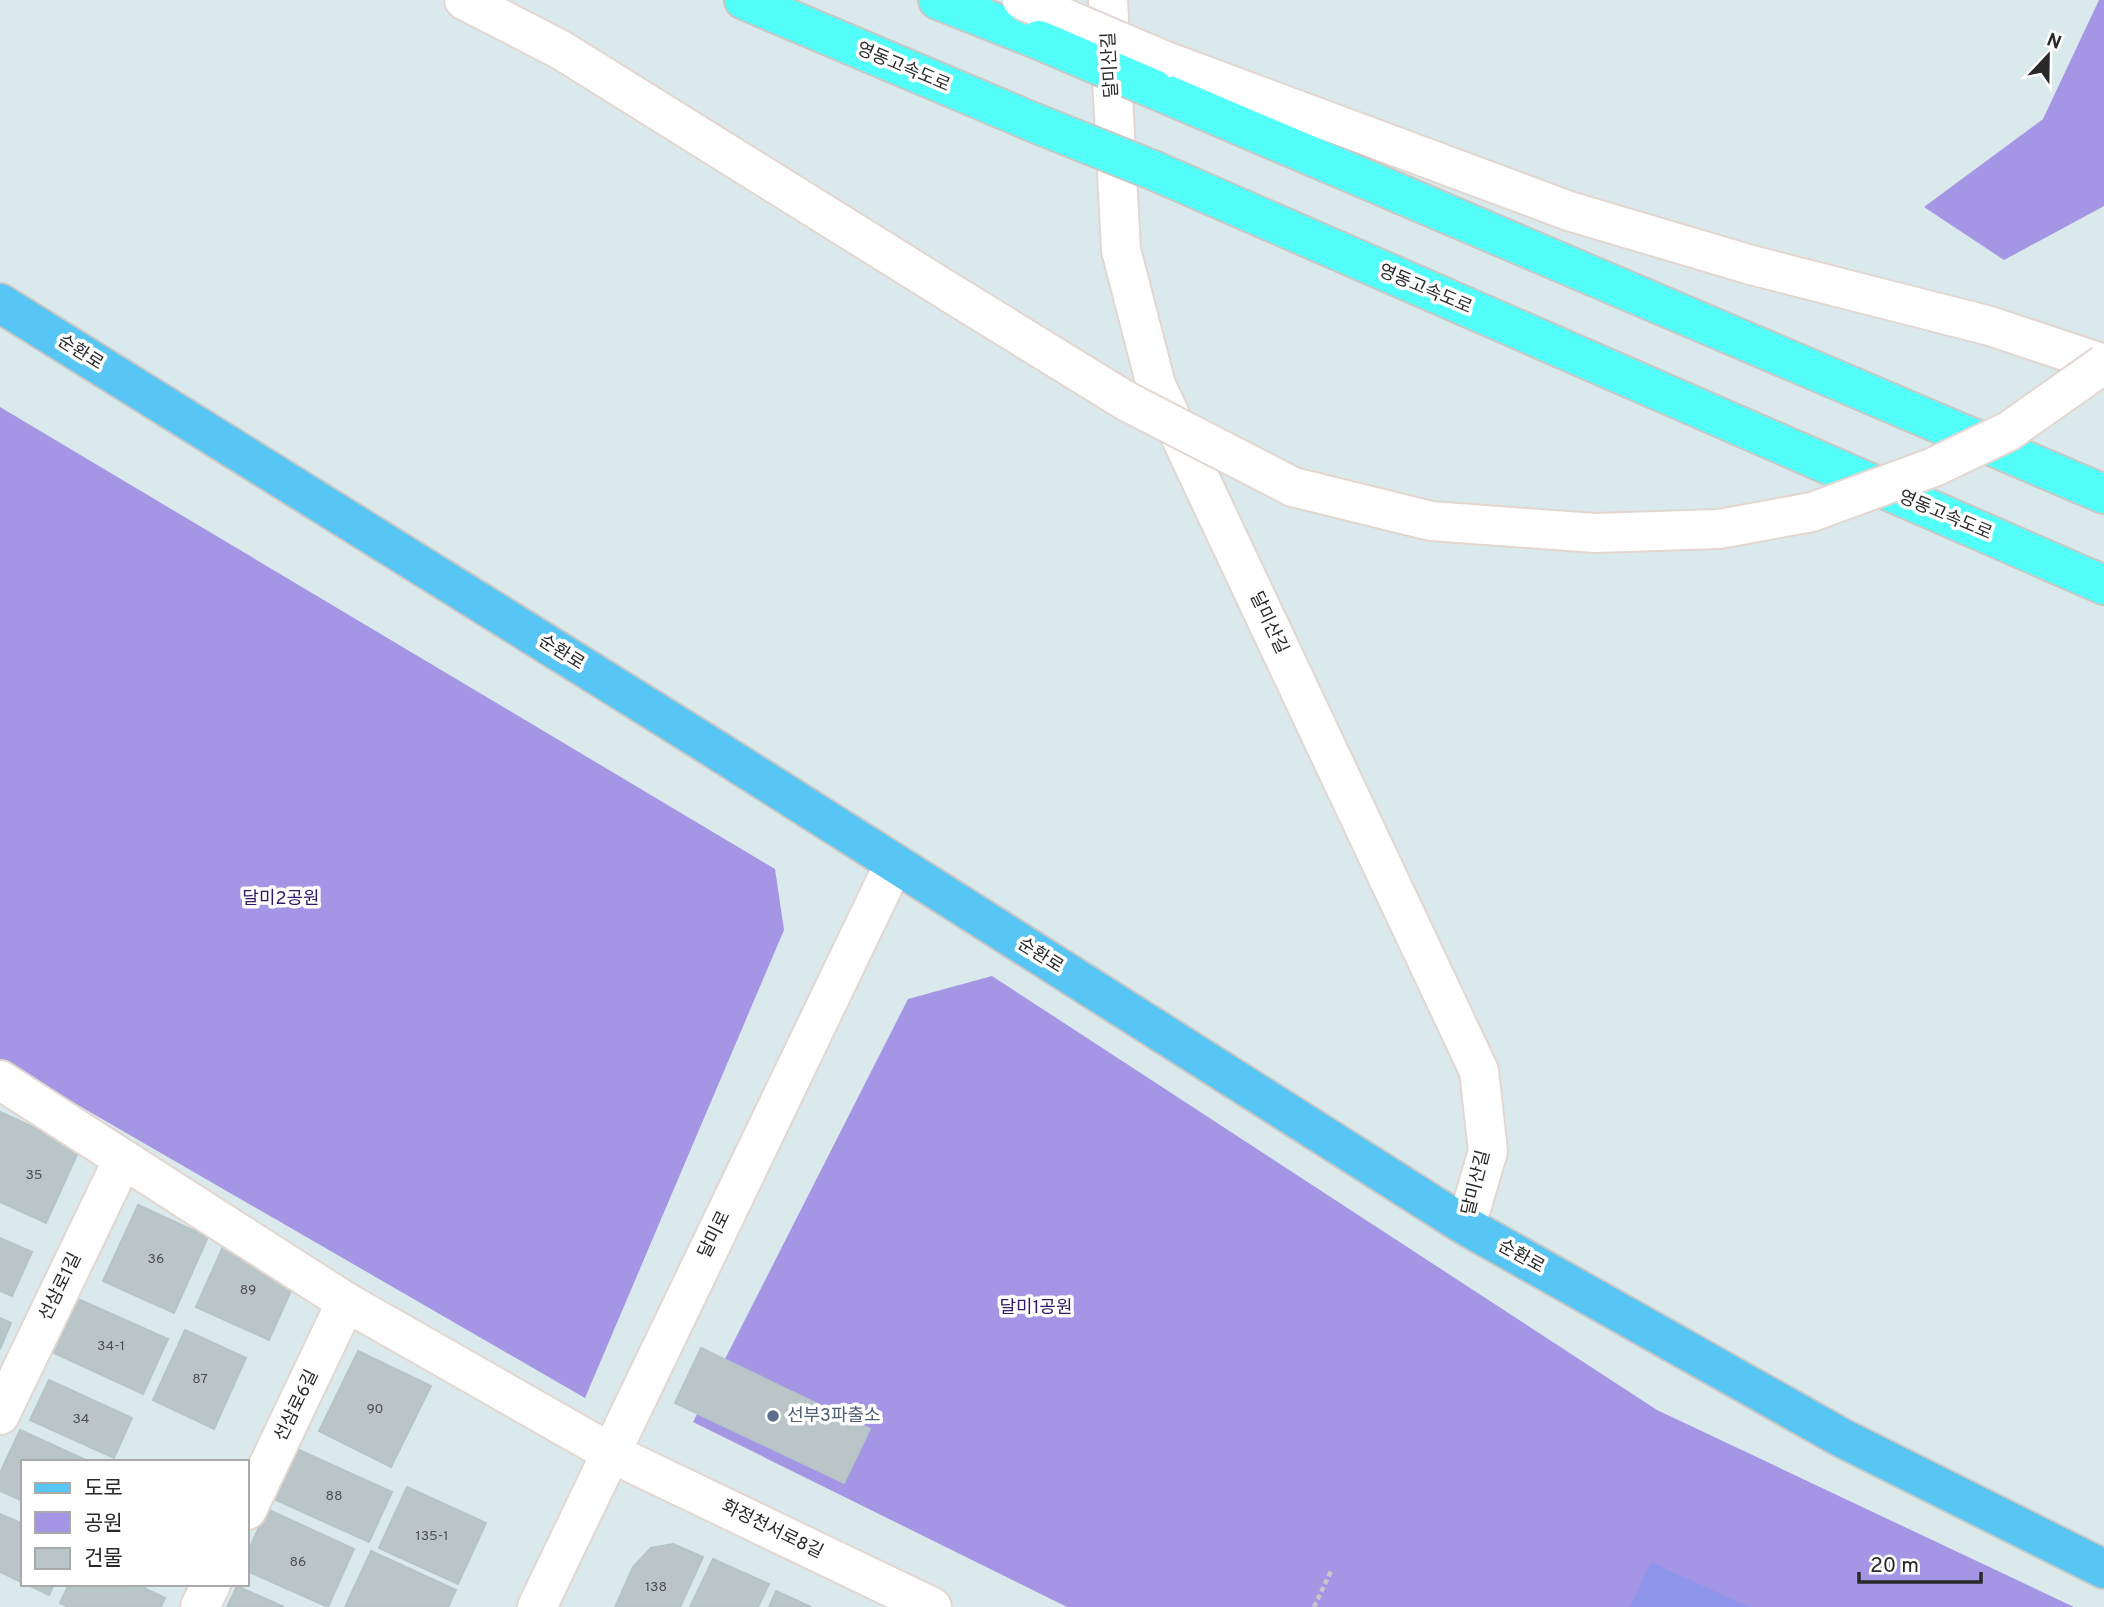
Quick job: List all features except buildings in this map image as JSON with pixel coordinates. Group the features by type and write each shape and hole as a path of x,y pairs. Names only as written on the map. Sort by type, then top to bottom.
{"highway":[{"name":"영동고속도로","path":"744,0 1155,171 2104,585"},
{"path":"938,0 1039,40 1158,75 2104,494"}],"main road":[{"name":"순환로","path":"0,303 1466,1226 1842,1438 2104,1569"}],"street":[{"path":"464,0 561,50 1126,401 1293,487 1431,521 1595,533 1719,529 1812,512 1934,467 2009,431 2104,364"},
{"path":"1022,0 1158,75 1569,211 1751,265 1990,326 2104,364"},
{"name":"달미산길","path":"1108,0 1121,250 1156,385 1479,1071 1488,1151 1466,1226"},
{"name":"달미로","path":"537,1607 894,864"},
{"name":"화정천서로8길","path":"0,1080 346,1302 611,1453 932,1607"},
{"name":"선삼로1길","path":"0,1415 122,1159"},
{"name":"선삼로6길","path":"248,1508 346,1302"},
{"path":"200,1607 210,1586"}],"path":[{"path":"1314,1607 1332,1569"}],"green space":[{"path":"2099,0 2104,0 2104,206 2004,260 1924,207 2043,119"},
{"name":"달미2공원","path":"0,407 775,869 784,930 585,1398 0,1060"},
{"name":"달미1공원","path":"992,976 1657,1410 2074,1607 1067,1607 693,1422 908,999"}],"shaded area":[{"path":"1651,1562 1749,1607 1630,1607"}],"place":[{"name":"선부3파출소","path":"773,1416"}]}
